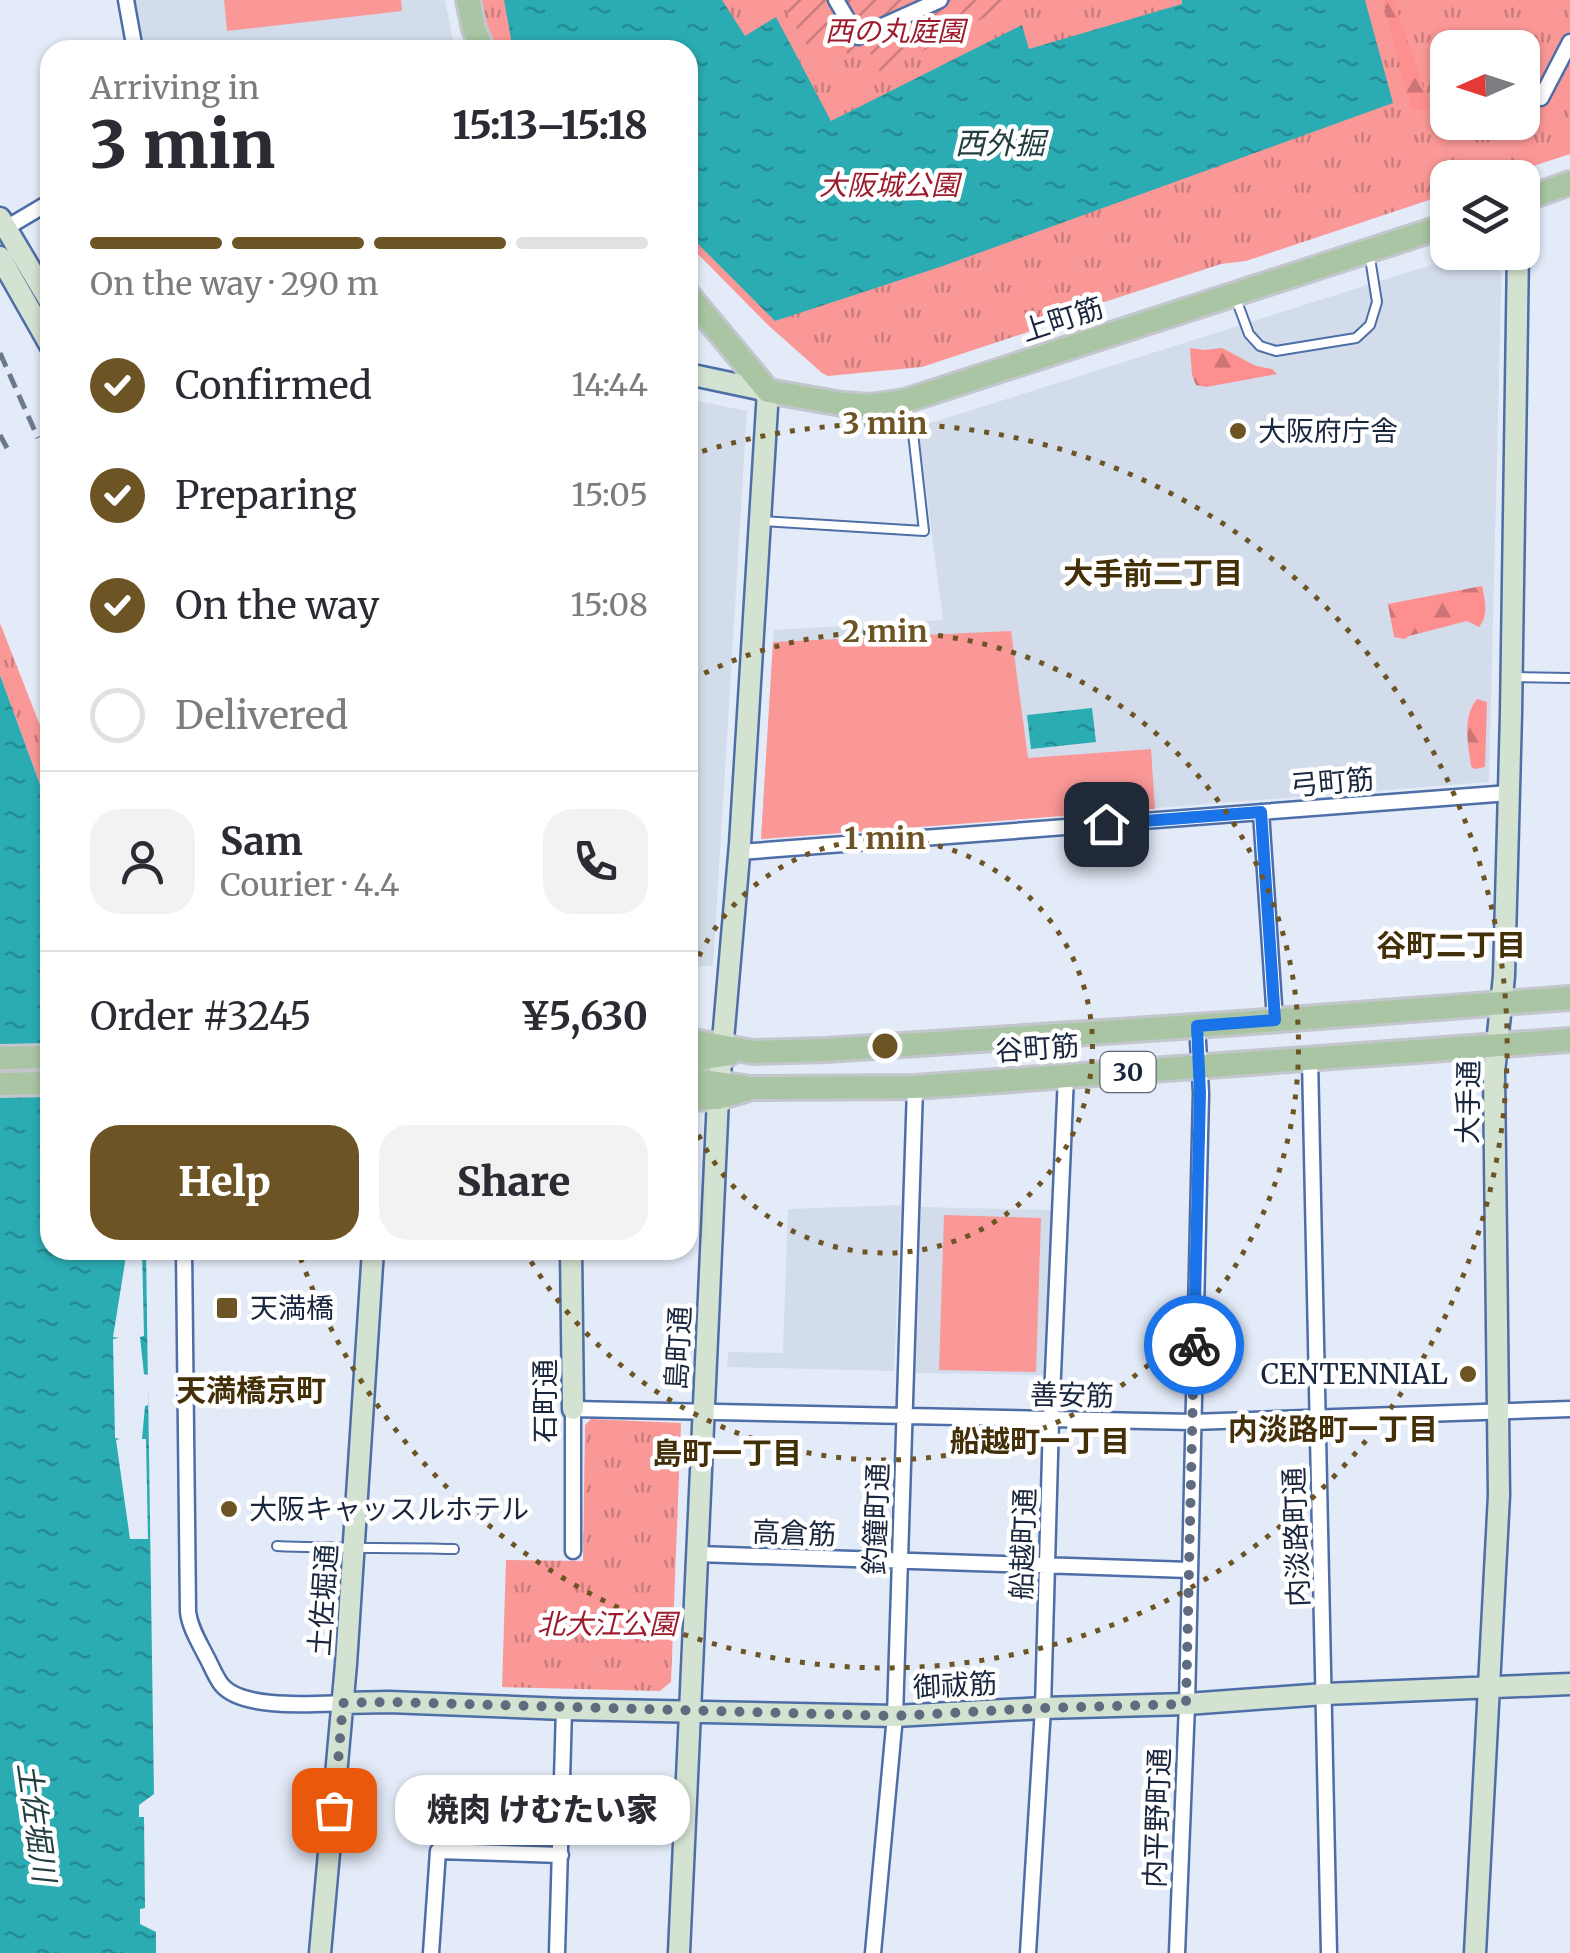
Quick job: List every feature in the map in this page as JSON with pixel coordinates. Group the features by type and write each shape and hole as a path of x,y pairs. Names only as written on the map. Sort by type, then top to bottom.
{"main road":[{"path":"468,0 479,40"},
{"path":"1540,196 1570,183"},
{"name":"上町筋","path":"768,391 842,404 905,402 1430,231"},
{"path":"698,307 768,391"},
{"name":"谷町筋","path":"698,1043 722,1051 827,1050 1570,998"},
{"name":"谷町筋","path":"718,1090 915,1086 1570,1040"},
{"name":"30","path":"698,1057 722,1051"},
{"path":"0,1060 40,1059"},
{"path":"0,1082 40,1082"},
{"name":"30","path":"698,1083 718,1090"},
{"name":"30","path":"698,1096 718,1090"}],"street":[{"path":"126,0 132,40"},
{"path":"836,0 858,38 940,0"},
{"path":"1542,98 1570,42"},
{"path":"40,206 3,223 40,285"},
{"path":"0,257 40,327"},
{"name":"大手通","path":"1475,1953 1499,1495 1494,1073 1504,976 1518,270"},
{"name":"上町筋","path":"698,376 768,391"},
{"name":"島町通","path":"679,1953 718,1090 740,852 768,391"},
{"name":"弓町筋","path":"740,852 1509,792"},
{"path":"1261,812 1275,1020"},
{"name":"内平野町通","path":"1177,1953 1200,1093 1197,1026"},
{"name":"内淡路町通","path":"1310,1059 1330,1953"},
{"name":"船越町通","path":"1028,1953 1043,1708 1066,1076"},
{"name":"釣鐘町通","path":"874,1953 894,1716 915,1086"},
{"path":"184,1260 190,1625 220,1684 240,1698 343,1703"},
{"name":"土佐堀通","path":"320,1953 343,1703 372,1260"},
{"name":"石町通","path":"572,1260 573,1551"},
{"name":"善安筋","path":"573,1410 1192,1422 1570,1408"},
{"name":"高倉筋","path":"698,1554 1189,1570"},
{"name":"御祓筋","path":"343,1703 894,1716 1570,1684"},
{"path":"557,1953 564,1709"},
{"path":"431,1953 438,1851 560,1855"}],"lane":[{"path":"1234,294 1249,334 1260,346 1276,351 1356,338 1370,325 1376,302 1369,250"},
{"path":"762,521 924,531 912,424 905,402"},
{"path":"1511,677 1570,678"},
{"path":"277,1546 454,1549"}],"shaded area":[{"path":"134,0 445,0 453,40 140,40"},
{"path":"1430,265 1430,270 1502,270 1489,782 761,839 774,630 943,620 918,427"},
{"path":"698,401 747,411 713,966 698,967"},
{"path":"901,1205 894,1371 727,1367 728,1352 783,1353 788,1209"},
{"path":"921,1207 1052,1210 1045,1375 916,1373"}],"green space":[{"path":"224,0 401,0 402,11 227,31"},
{"name":"大阪城公園","path":"482,0 1570,0 1570,154 1540,164 1540,160 1430,160 1430,200 1246,261 1221,264 1080,310 1055,323 922,367 828,376 768,325 698,254 698,40 493,40 484,19"},
{"name":"西の丸庭園","path":"780,0 1016,0 881,74 869,50 850,58 840,41 813,55"},
{"path":"1383,0 1397,0 1394,1 1430,106 1412,111"},
{"path":"1190,348 1222,348 1277,374 1206,387 1196,385"},
{"path":"1482,586 1485,612 1479,627 1467,621 1405,639 1394,637 1388,604"},
{"path":"0,623 40,725 40,785 0,675"},
{"path":"1011,631 1028,758 1151,749 1155,809 761,839 773,642"},
{"path":"1477,699 1487,702 1485,767 1474,769 1467,731 1469,714"},
{"path":"944,1215 1041,1218 1036,1372 939,1370"},
{"name":"北大江公園","path":"591,1419 681,1423 671,1682 660,1691 502,1687 506,1560 583,1561 585,1425"}],"water":[{"name":"西外掘","path":"504,0 722,0 745,36 776,17 831,121 1022,25 1029,49 1182,4 1182,0 1365,0 1393,103 943,266 775,321 698,244 698,40 511,40"},
{"name":"土佐堀川","path":"0,675 40,785 40,1260 146,1260 154,1794 139,1805 139,1817 144,1817 145,1908 140,1909 140,1924 156,1932 156,1953 0,1953"},
{"path":"1092,708 1096,742 1031,749 1027,715"}],"pier":[{"path":"125,1260 142,1260 144,1336 140,1337 144,1374 148,1375 148,1405 142,1439 146,1439 148,1539 130,1539 116,1440 120,1439 115,1438 113,1339 119,1338 113,1337"}],"railway":[{"path":"0,353 38,438"},
{"path":"0,435 7,448"}],"way so far":[{"path":"334,1810 343,1703 894,1716 1186,1704 1194,1345"}],"place":[{"name":"大阪府庁舎","path":"1238,431"},
{"name":"天満橋","path":"227,1308"},
{"name":"CENTENNIAL","path":"1468,1374"},
{"name":"大阪キャッスルホテル","path":"229,1509"},
{"name":"焼肉 けむたい家","path":"334,1810"}],"district":[{"name":"大手前二丁目","path":"1153,573"},
{"name":"谷町二丁目","path":"1451,945"},
{"name":"天満橋京町","path":"251,1390"},
{"name":"内淡路町一丁目","path":"1333,1429"},
{"name":"船越町一丁目","path":"1040,1441"},
{"name":"島町一丁目","path":"727,1453"}],"route":[{"path":"1106,824 1261,812 1275,1020 1197,1026 1200,1093 1194,1345"}]}
